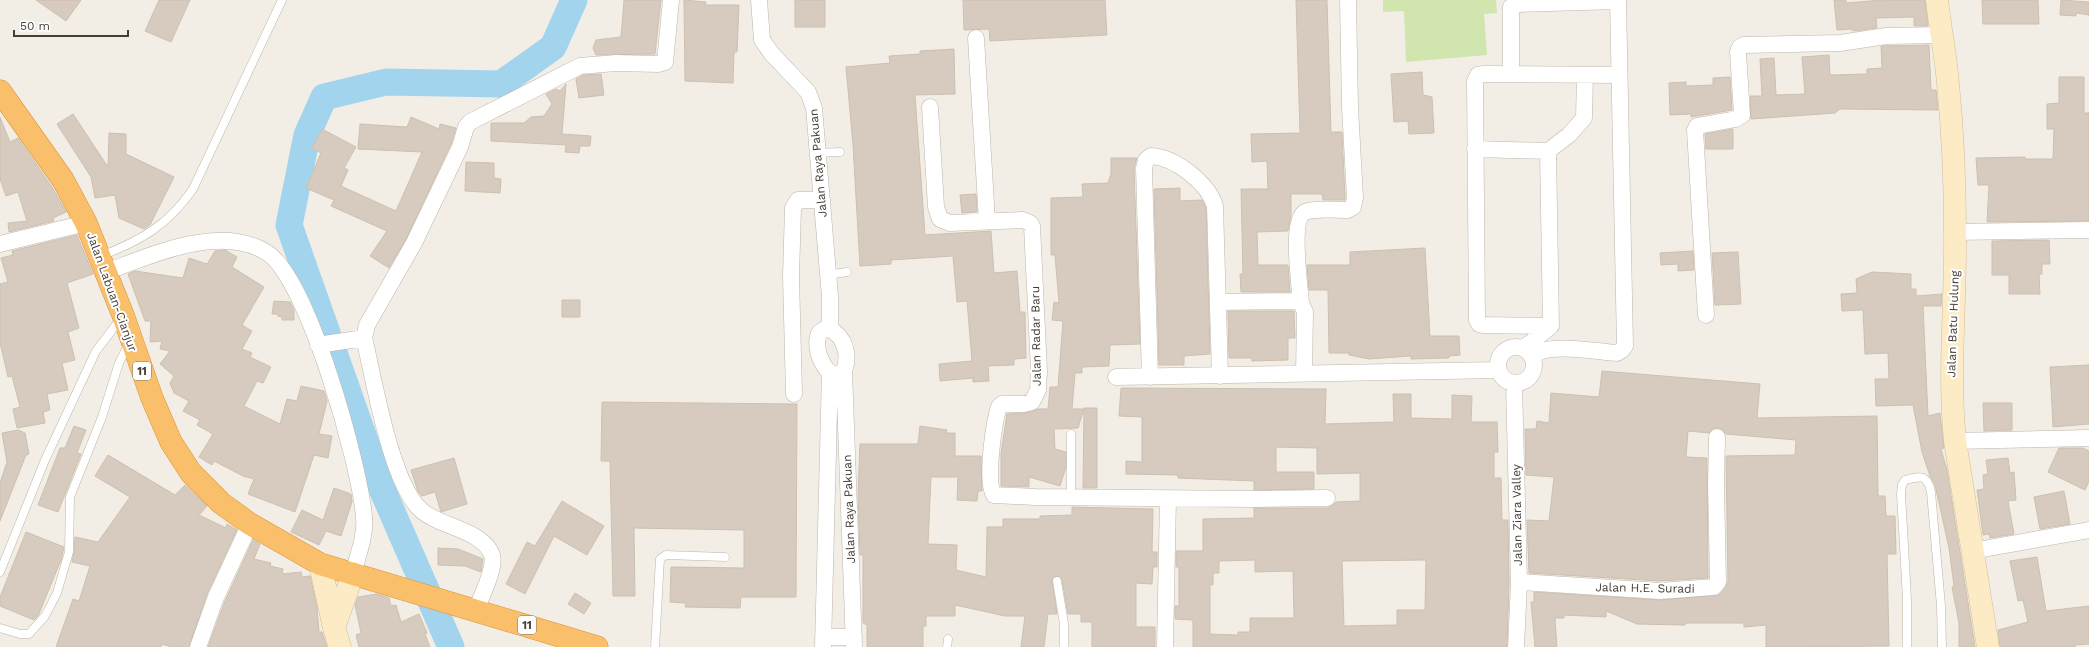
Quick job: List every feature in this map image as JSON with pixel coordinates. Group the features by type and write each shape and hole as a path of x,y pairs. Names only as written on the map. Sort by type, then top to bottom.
{"highway":[{"name":"Jalan Labuan-Cianjur","path":"0,91 63,180 86,223 123,315 130,340 158,413 171,442 187,466 221,503 250,524 320,564 357,575"},
{"name":"11","path":"357,575 597,647"}],"street":[{"path":"466,607 490,573 493,563 492,555 484,543 473,535 452,528 421,511 407,492 394,460 361,339 372,313 410,250 460,147 466,127 470,122 580,66 616,63 659,64 665,62 671,0"},
{"name":"Jalan Raya Pakuan","path":"759,0 762,40 772,54 808,92 814,108 830,297 826,329"},
{"path":"1304,374 1305,312 1301,303 1297,246 1298,221 1303,213 1310,211 1348,210 1353,207 1355,198 1350,107 1348,0"},
{"name":"Jalan Batu Hulung","path":"1937,0 1950,96 1955,232 1951,380 1955,441 1988,647"},
{"path":"1511,74 1512,7 1518,4 1618,1 1626,346 1617,353 1557,349 1528,353 1512,347 1504,351 1498,359 1498,370 1504,379 1514,383 1525,380 1532,374 1534,366 1528,353"},
{"path":"1706,315 1695,130 1697,126 1736,119 1742,115 1738,52 1740,47 1744,45 1840,43 1886,36 1942,35"},
{"path":"976,38 987,221"},
{"path":"1552,326 1478,324 1475,81 1478,75 1484,74 1619,75"},
{"path":"1476,149 1548,151 1569,135 1584,118 1585,75"},
{"name":"Jalan Radar Baru","path":"930,107 937,214 940,219 950,223 1023,220 1030,223 1032,226 1039,371 1038,390 1032,402 1024,404 1002,404 999,407 992,439 991,490 996,496 1254,499 1327,498"},
{"path":"1528,353 1552,326 1548,151"},
{"path":"1150,377 1144,168 1148,158 1156,156 1174,162 1203,186 1214,200 1220,376"},
{"path":"794,394 791,277 793,208 798,200 822,200"},
{"path":"0,244 86,223"},
{"path":"1955,232 2089,230"},
{"path":"103,264 199,242 246,244 266,252 282,267 294,286 322,345 361,488 365,519 357,575 337,638"},
{"path":"1218,302 1294,301 1301,303"},
{"path":"826,329 837,333 845,346 846,363 837,372 820,360 817,337 826,329"},
{"path":"322,345 361,339"},
{"path":"1116,377 1220,376 1373,371 1498,370"},
{"name":"Jalan Raya Pakuan","path":"837,372 854,642"},
{"name":"Jalan Raya Pakuan","path":"823,642 837,372"},
{"name":"Jalan Ziara Valley","path":"1514,383 1519,582 1516,647"},
{"name":"Jalan H.E. Suradi","path":"1519,582 1660,591 1714,588 1718,582 1716,485 1717,437"},
{"path":"1955,441 2089,438"},
{"path":"1164,647 1168,498"},
{"path":"198,647 216,596 250,524"},
{"path":"1972,552 2089,530"},
{"path":"320,564 337,638"},
{"path":"823,642 854,642"}],"lane":[{"path":"103,264 128,246 154,231 179,208 193,189 282,0"},
{"path":"817,153 840,152"},
{"path":"828,275 847,272"},
{"path":"0,572 45,460 96,351 123,315"},
{"path":"0,628 20,634 29,634 45,616 57,593 68,552 70,497 102,417 119,363 130,340"},
{"path":"1071,434 1071,497"},
{"path":"1907,647 1907,599 1900,494 1905,480 1916,477 1924,478 1928,482 1931,492 1941,606 1942,647"},
{"path":"655,647 660,559 666,555 725,556"},
{"path":"1057,581 1064,624 1064,647"}],"green space":[{"path":"1383,0 1496,0 1497,13 1484,14 1487,55 1406,62 1404,11 1383,12"}],"building":[{"path":"36,0 81,0 66,21"},
{"path":"159,0 190,0 171,42 145,31"},
{"path":"624,0 661,0 655,54 596,55 593,48 596,40 621,37"},
{"path":"684,0 706,2 705,5 739,5 737,52 734,52 733,83 685,81"},
{"path":"795,0 825,0 825,27 795,27"},
{"path":"963,0 1105,0 1107,35 990,41 989,29 964,30"},
{"path":"1296,0 1327,0 1331,132 1342,132 1345,200 1323,200 1322,194 1291,194 1291,215 1288,231 1257,232 1258,265 1288,265 1290,292 1241,292 1240,274 1243,274 1241,189 1268,189 1267,161 1252,162 1251,134 1300,133"},
{"path":"1834,0 1846,0 1846,3 1882,0 1925,0 1928,26 1914,26 1914,17 1876,18 1877,28 1854,31 1850,29 1837,30"},
{"path":"1982,0 2038,0 2039,24 1983,24"},
{"path":"2061,0 2089,2 2089,15 2076,13 2076,16 2060,15"},
{"path":"1929,45 1931,90 1936,90 1938,110 1840,109 1835,113 1751,119 1750,96 1762,96 1760,59 1774,58 1776,95 1805,94 1802,57 1829,55 1830,75 1867,74 1867,69 1882,68 1881,46"},
{"path":"954,49 955,94 915,95 925,235 991,231 994,273 1017,271 1020,312 1025,312 1026,358 1014,359 1014,365 988,366 989,381 973,382 973,378 940,381 939,364 972,361 967,301 957,302 953,256 891,260 891,264 860,266 853,145 846,67 890,63 889,56 920,54 920,51"},
{"path":"1422,72 1423,95 1432,97 1434,133 1409,134 1408,121 1394,122 1391,74"},
{"path":"601,74 604,95 579,98 576,79 583,75"},
{"path":"1730,77 1732,110 1691,117 1691,114 1670,115 1669,83 1686,82 1686,86 1713,85 1713,78"},
{"path":"2059,77 2084,77 2084,113 2089,113 2089,221 1987,222 1989,185 1978,185 1976,158 2025,157 2025,159 2053,159 2054,129 2047,129 2047,104 2059,103"},
{"path":"566,84 562,134 591,136 590,146 580,146 579,153 565,152 566,145 491,141 491,123 524,123 531,117 544,116 552,104 546,94 556,89 560,91"},
{"path":"73,114 108,167 109,133 126,134 126,154 174,177 150,225 144,229 119,218 115,195 95,198 91,177 57,124"},
{"path":"0,117 10,142 18,138 52,187 66,212 53,218 54,221 9,232 8,223 27,221 18,192 6,196 0,179"},
{"path":"411,117 439,129 440,124 456,128 451,144 406,239 389,268 370,256 387,231 331,206 334,200 306,188 321,153 312,148 322,129 356,147 344,168 348,170 341,186 396,211 422,152 358,149 360,124 407,127"},
{"path":"1733,129 1733,149 1706,149 1705,134"},
{"path":"1111,158 1137,158 1134,168 1140,344 1110,345 1109,366 1082,367 1082,373 1075,373 1072,409 1084,409 1078,428 1054,429 1055,449 1066,452 1066,467 1060,486 1029,477 1029,487 1001,486 1001,453 1007,414 1048,409 1050,387 1058,387 1063,321 1052,320 1054,302 1059,303 1055,255 1051,255 1051,198 1083,197 1082,184 1108,183 1111,174"},
{"path":"466,162 494,163 494,178 501,179 500,193 465,191"},
{"path":"1180,188 1180,201 1202,200 1206,208 1210,354 1184,356 1184,365 1159,365 1154,189"},
{"path":"976,194 977,212 962,213 960,195"},
{"path":"77,235 93,274 67,283 79,328 68,332 75,360 62,363 68,390 47,394 50,410 43,412 45,423 17,428 13,409 20,407 12,376 8,377 0,343 0,284 8,282 1,258 13,255 12,251"},
{"path":"2049,240 2050,264 2042,264 2042,274 2039,274 2040,294 2009,294 2009,275 1992,275 1992,241"},
{"path":"1425,248 1430,336 1459,336 1460,355 1449,356 1449,358 1411,359 1411,356 1369,359 1349,355 1349,353 1329,353 1328,290 1309,290 1307,265 1350,265 1350,252"},
{"path":"225,250 237,257 232,267 264,287 242,325 252,331 242,349 252,353 250,357 271,367 263,383 257,381 244,406 280,424 287,399 297,401 301,386 324,391 327,401 319,434 332,436 328,458 314,455 295,512 248,494 254,479 243,476 214,461 212,465 199,457 213,434 197,425 200,420 183,411 189,401 174,393 170,383 174,376 160,364 170,351 160,349 162,341 150,342 151,321 145,321 128,274 135,271 183,278 189,258 207,264 215,251"},
{"path":"1693,251 1694,270 1678,271 1678,264 1661,265 1660,253"},
{"path":"1738,252 1741,304 1715,305 1712,253"},
{"path":"1872,272 1911,274 1911,289 1916,289 1916,296 1942,294 1941,306 1923,306 1928,416 1940,413 1944,448 1941,449 1947,470 1975,647 1959,647 1959,623 1952,587 1954,586 1949,548 1935,485 1930,476 1922,452 1913,405 1876,406 1875,379 1889,379 1888,353 1865,354 1863,310 1842,311 1841,294 1857,293 1856,279"},
{"path":"562,300 580,300 580,317 562,317"},
{"path":"274,301 290,302 294,310 294,320 282,320 282,317 278,316 277,314 272,314"},
{"path":"1228,311 1294,311 1295,338 1288,338 1288,360 1252,361 1252,358 1229,358"},
{"path":"2089,365 2089,424 2053,427 2050,367"},
{"path":"1602,371 1760,384 1757,418 1877,416 1878,496 1885,496 1886,516 1895,516 1896,554 1887,554 1889,646 1766,647 1766,625 1744,627 1744,623 1685,623 1685,625 1637,624 1606,611 1606,617 1564,615 1564,618 1555,618 1557,647 1535,647 1531,602 1534,602 1534,592 1659,600 1719,595 1728,582 1726,456 1795,455 1796,440 1726,434 1722,429 1718,428 1712,429 1709,433 1688,431 1686,457 1707,458 1708,578 1660,581 1529,573 1527,520 1549,521 1554,477 1526,475 1525,429 1536,429 1537,421 1549,423 1551,393 1599,397"},
{"path":"1121,388 1326,389 1325,424 1394,422 1393,394 1411,394 1411,418 1452,419 1452,395 1472,396 1471,422 1497,422 1498,452 1494,452 1494,478 1501,478 1502,520 1508,520 1509,582 1507,647 1193,647 1193,620 1175,619 1175,606 1179,606 1179,567 1176,567 1176,551 1203,551 1203,519 1254,518 1254,508 1327,508 1336,502 1360,501 1360,473 1317,474 1317,448 1276,447 1276,472 1314,472 1314,489 1254,490 1254,481 1178,478 1178,475 1126,474 1126,461 1142,462 1142,417 1119,416","holes":["1255,560 1255,572 1293,571 1294,618 1250,618 1250,632 1238,632 1238,635 1210,634 1210,585 1213,585 1213,573 1219,573 1219,561","1426,560 1425,610 1397,610 1397,625 1344,626 1342,561"]},
{"path":"602,402 797,404 796,597 741,597 740,608 685,607 686,603 670,602 671,567 744,568 744,530 634,528 635,596 613,596 610,461 601,461"},
{"path":"1983,403 2012,403 2012,430 1984,431"},
{"path":"1084,408 1097,408 1097,488 1083,488"},
{"path":"74,426 86,430 77,453 81,454 58,512 38,505 60,448 65,448"},
{"path":"920,426 947,430 946,433 955,433 955,456 981,456 982,491 978,491 977,501 957,500 958,477 931,477 928,544 957,545 956,570 986,577 987,527 1003,527 1003,519 1040,519 1040,516 1072,515 1072,507 1153,509 1152,552 1157,552 1157,567 1153,567 1152,584 1136,583 1136,627 1155,627 1155,647 1092,647 1092,622 1081,622 1081,614 1068,614 1062,580 1057,576 1053,577 1052,581 1057,614 1048,614 1044,647 1021,647 1025,616 1005,616 955,605 955,616 926,616 926,626 923,626 923,647 867,647 867,625 863,623 863,555 860,555 858,496 860,444 918,444"},
{"path":"18,430 25,433 29,454 26,455 0,521 0,483 7,462 2,433"},
{"path":"2059,448 2083,448 2089,451 2089,481 2085,490 2048,472"},
{"path":"108,455 175,495 185,485 207,506 199,515 226,528 227,524 237,530 207,594 189,647 172,647 162,644 161,647 56,647 73,599 79,601 90,566 72,562 75,537 98,542 130,497 95,476"},
{"path":"454,458 467,504 441,512 435,492 422,496 418,492 411,470"},
{"path":"2008,458 2010,473 2014,472 2016,500 2008,501 2014,534 1990,538 1989,534 1983,535 1977,490 1984,489 1983,475 1988,474 1986,460"},
{"path":"334,488 351,494 352,502 341,536 326,531 319,545 291,532 302,510 323,520"},
{"path":"2064,491 2070,524 2040,529 2034,497"},
{"path":"562,501 604,526 587,555 554,536 525,594 506,584 527,542 535,546"},
{"path":"26,532 64,547 61,560 38,616 34,620 0,606 0,597"},
{"path":"253,540 260,544 254,559 271,563 270,566 283,569 282,574 301,572 302,577 310,576 317,607 319,632 322,632 327,647 208,647 225,601"},
{"path":"438,548 458,549 483,559 481,572 465,566 438,565"},
{"path":"2037,557 2046,611 2089,606 2089,644 2075,645 2075,647 2000,647 1998,630 2028,622 2023,600 2018,601 2010,561"},
{"path":"575,593 591,603 584,614 568,604"},
{"path":"377,594 389,598 391,606 396,605 401,622 419,614 427,633 425,634 430,647 359,647 356,635 361,633 355,605 358,597"}],"waterway":[{"path":"451,647 382,489 289,225 307,135 324,97 386,82 501,84 553,47 574,0"}]}
